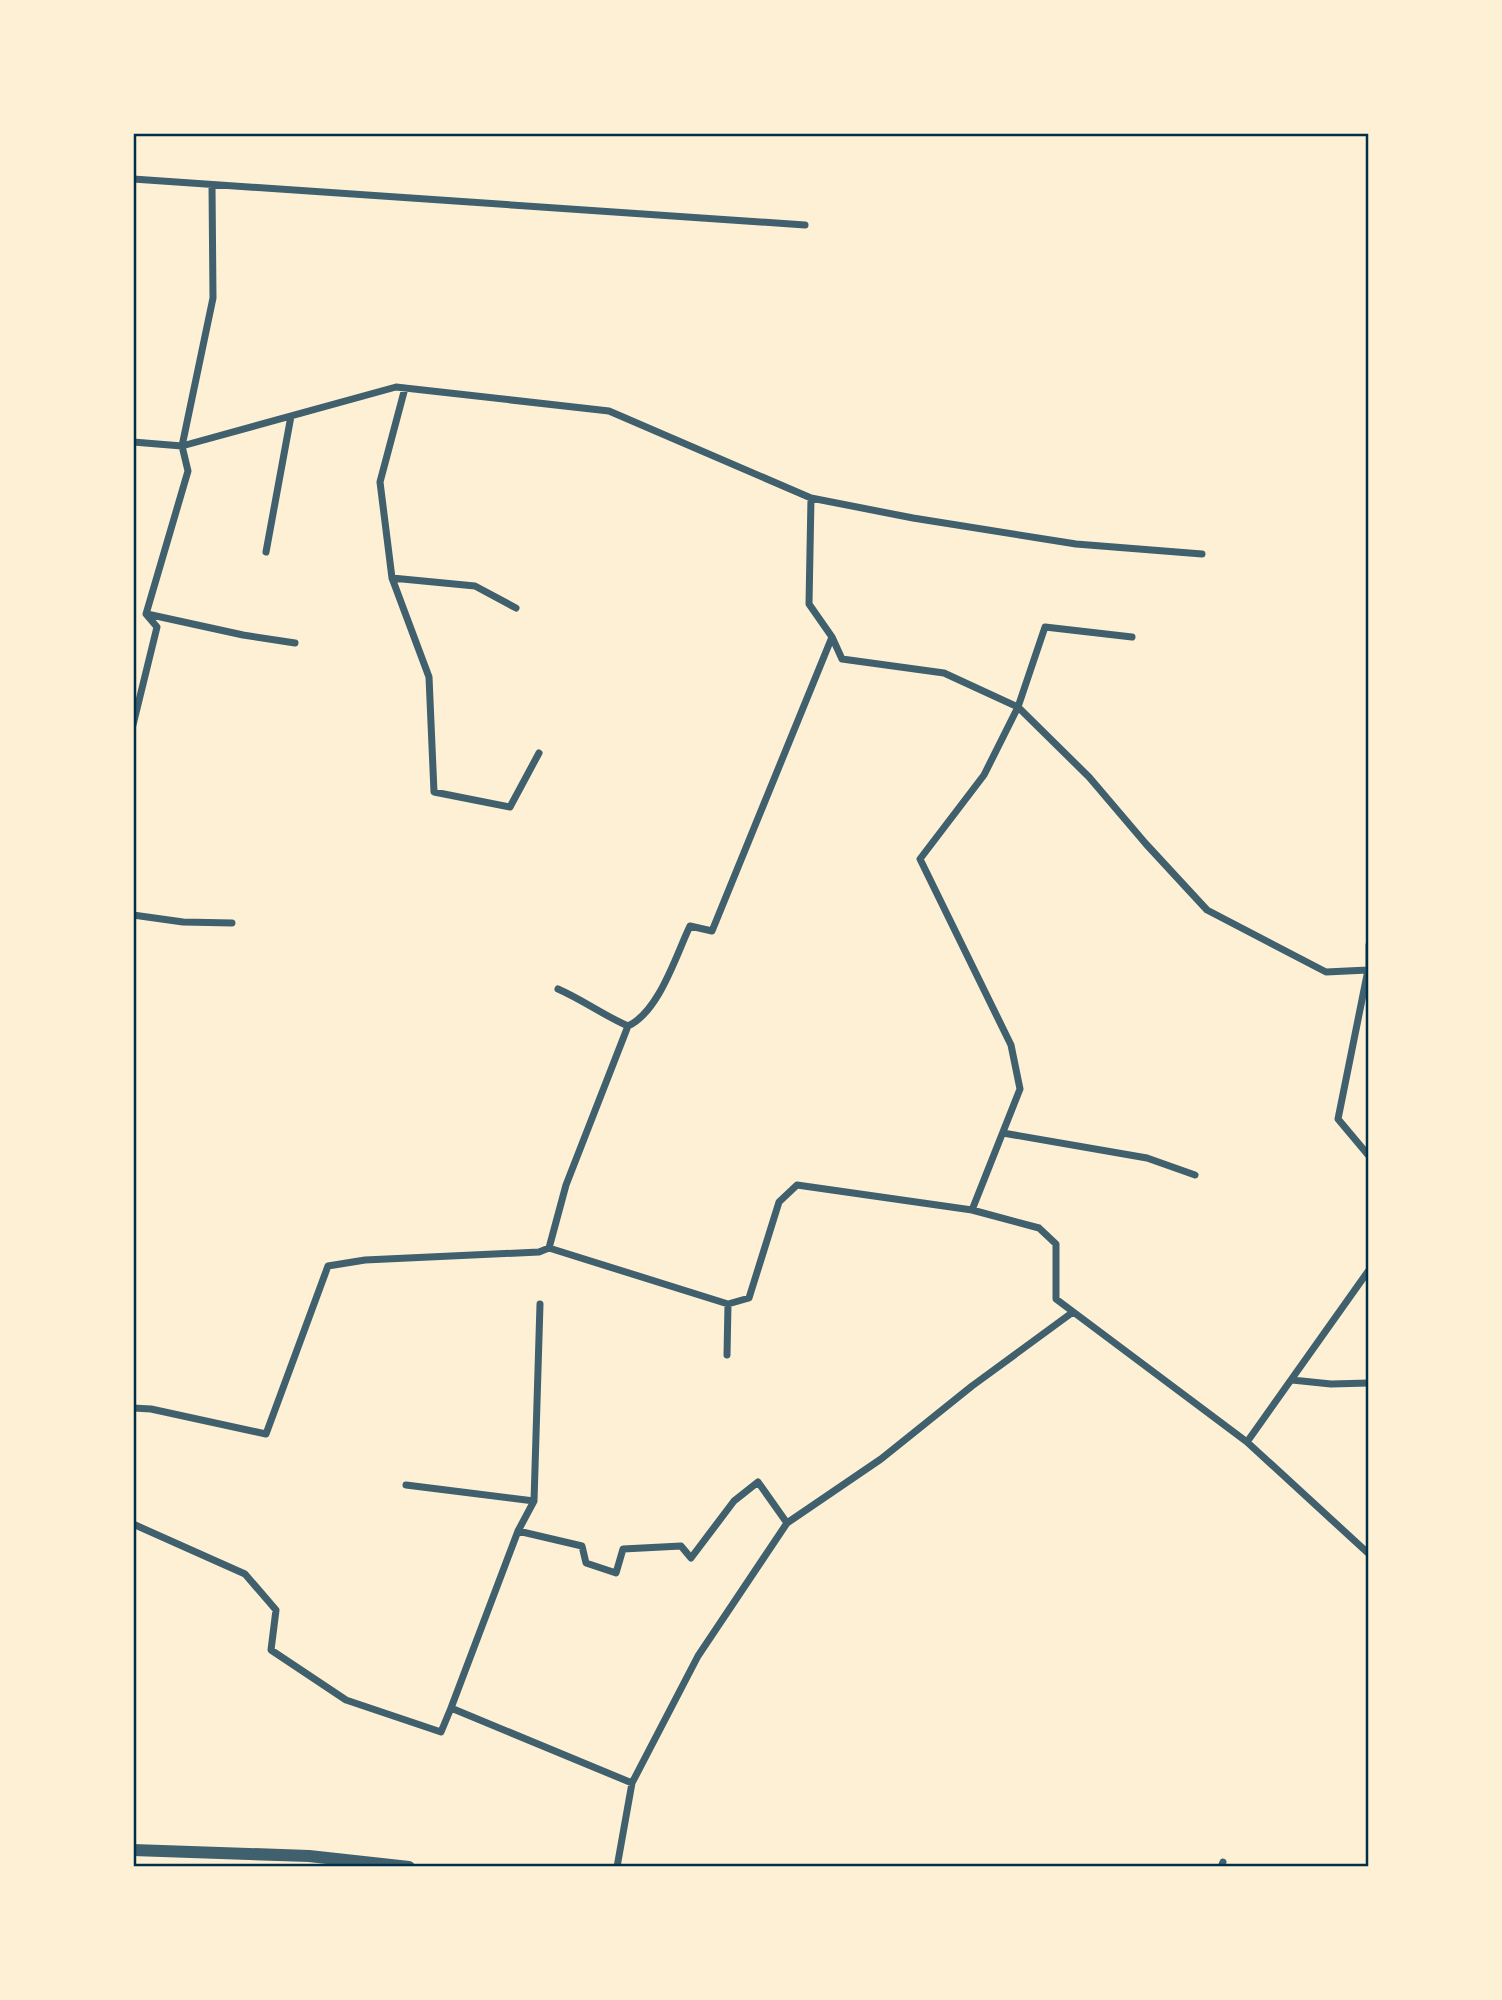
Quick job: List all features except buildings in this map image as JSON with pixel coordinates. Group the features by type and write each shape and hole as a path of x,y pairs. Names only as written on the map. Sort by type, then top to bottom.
{"street":[{"path":"133,179 805,225"},
{"path":"146,614 188,471 182,446 213,298 212,185"},
{"path":"133,442 182,446 396,387 609,411 811,498 913,518 1076,544 1202,554"},
{"path":"405,388 380,482 392,578 429,677 434,792 510,807 539,752"},
{"path":"266,552 291,416"},
{"path":"811,498 809,604 832,637 842,659 944,673 1018,707 1089,777 1207,910 1326,972 1368,971"},
{"path":"392,578 475,586 516,608"},
{"path":"146,614 295,643"},
{"path":"133,725 157,627 146,614"},
{"path":"972,1210 1020,1088 1011,1045 920,859 984,775 1018,707 1045,627 1132,637"},
{"path":"549,1248 565,1185 628,1026 639,1021 658,994 690,926 712,930 832,637"},
{"path":"133,915 183,922 232,923"},
{"path":"1369,945 1368,971 1338,1119 1369,1156"},
{"path":"558,989 586,1001 600,1014 628,1026"},
{"path":"1003,1133 1147,1158 1195,1175"},
{"path":"133,1408 151,1409 266,1434 328,1266 365,1260 539,1252 549,1248 729,1304 749,1298 779,1202 797,1185 972,1210 1039,1228 1056,1244 1056,1298 1247,1442 1369,1554"},
{"path":"1247,1442 1369,1270"},
{"path":"133,1524 246,1574 276,1610 271,1650 346,1700 441,1732 518,1531 534,1501 540,1304"},
{"path":"727,1355 729,1304"},
{"path":"617,1867 632,1783 698,1656 787,1522 881,1459 972,1386 1073,1312"},
{"path":"1292,1380 1331,1384 1369,1383"},
{"path":"518,1531 582,1546 586,1563 617,1573 623,1549 681,1546 691,1558 734,1501 758,1482 787,1522"},
{"path":"405,1485 534,1501"},
{"path":"451,1707 632,1783"},
{"path":"133,1850 309,1856 409,1867"}]}
